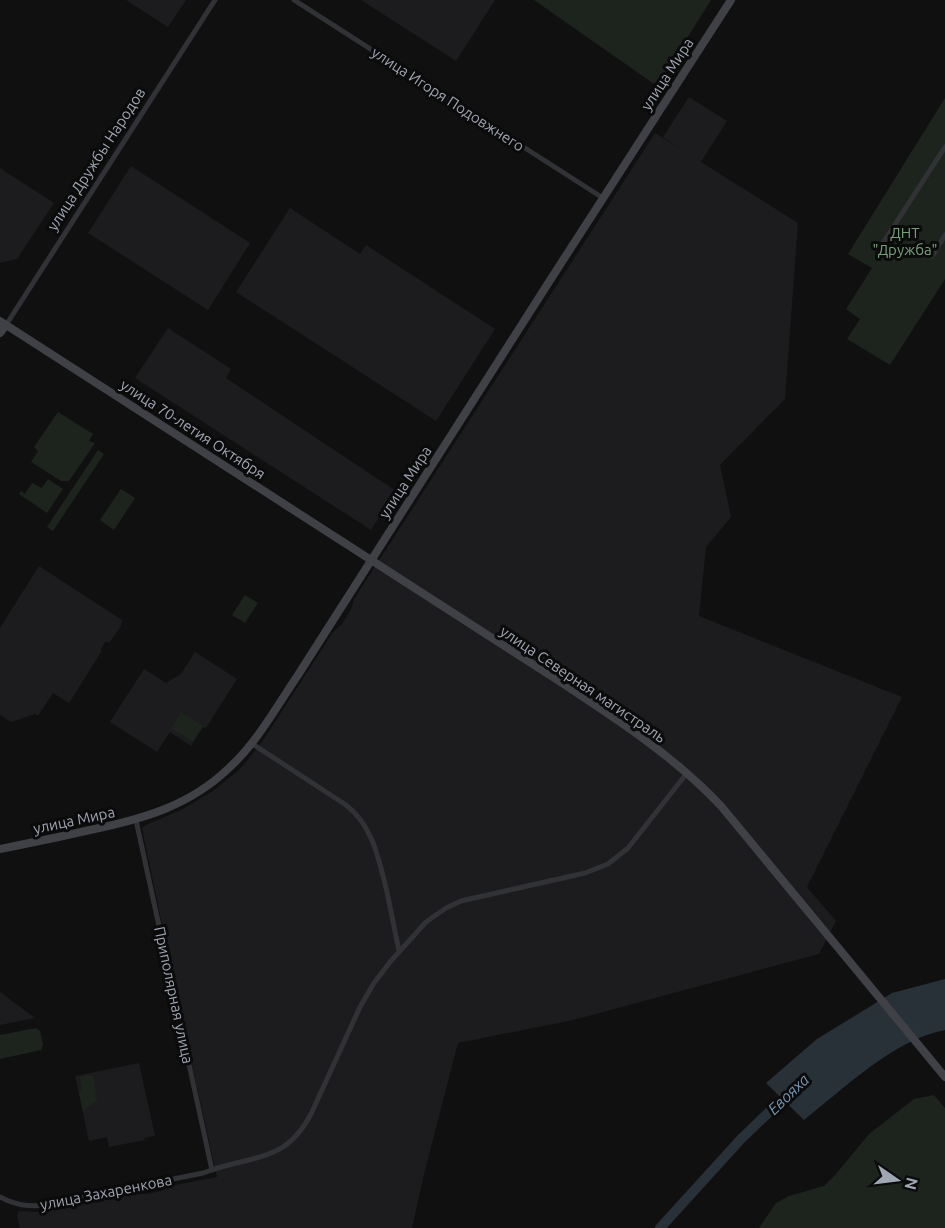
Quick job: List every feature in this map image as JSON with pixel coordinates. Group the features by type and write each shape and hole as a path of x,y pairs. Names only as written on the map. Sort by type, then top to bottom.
{"street":[{"name":"улица Дружбы Народов","path":"0,333 3,323 215,0"},
{"name":"улица Игоря Подовжнего","path":"294,0 603,198"},
{"name":"улица Мира","path":"0,849 136,820 166,809 201,790 231,767 251,743 298,675 731,0"},
{"path":"881,246 945,147"},
{"path":"932,256 945,234"},
{"name":"улица 70-летия Октября","path":"3,323 371,560"},
{"name":"улица Северная магистраль","path":"371,560 616,719 687,772 736,824 945,1077"},
{"path":"251,743 346,805 362,821 372,838 381,867 399,951"},
{"name":"улица Захаренкова","path":"0,1197 18,1205 45,1205 195,1175 273,1153 286,1146 297,1136 311,1114 366,995 399,951 426,922 438,912 461,901 585,873 608,864 628,848 687,772"},
{"name":"Приполярная улица","path":"136,820 212,1170"}],"shaded area":[{"path":"126,0 186,0 168,27"},
{"path":"361,0 495,0 456,61"},
{"path":"689,97 727,121 701,162 798,223 785,399 720,465 731,517 706,547 699,616 902,697 807,887 836,921 819,954 573,1020 458,1043 412,1228 20,1228 17,1217 19,1211 47,1211 138,1193 147,1194 170,1186 217,1177 142,828 181,810 213,791 241,768 262,742 333,632 342,624 351,610 354,599 655,133 682,150 663,137"},
{"path":"131,166 250,243 208,310 88,233"},
{"path":"0,168 54,203 17,259 0,263"},
{"path":"290,208 360,254 366,245 495,329 436,421 236,292"},
{"path":"168,328 231,369 226,378 396,491 371,530 135,378"},
{"path":"39,566 122,620 121,626 110,642 105,642 69,703 53,693 38,716 35,714 11,722 0,715 0,628"},
{"path":"195,652 237,679 206,728 203,727 191,746 170,732 157,752 110,722 144,669 166,683 181,674"},
{"path":"0,992 35,1018 0,1025"},
{"path":"139,1063 155,1136 109,1147 107,1137 89,1141 75,1076"}],"green space":[{"path":"534,0 711,0 657,86"},
{"name":"ДНТ \"Дружба\"","path":"945,98 945,279 890,365 847,339 860,319 846,309 872,268 848,254"},
{"path":"58,412 93,434 89,441 95,443 69,481 61,481 31,462 38,451 34,447"},
{"path":"98,450 104,454 53,531 47,527"},
{"path":"48,479 63,489 47,513 19,494 21,491 25,494 32,483 42,488"},
{"path":"121,489 135,498 114,530 100,520"},
{"path":"245,595 258,603 245,623 232,615"},
{"path":"181,712 203,726 193,742 171,728"},
{"path":"36,1028 40,1031 43,1045 41,1050 0,1059 0,1035"},
{"path":"93,1075 97,1100 83,1112 79,1092 83,1091 80,1077"},
{"path":"934,1095 945,1108 945,1228 759,1228 776,1203 789,1196 824,1186 869,1134 914,1099"}],"water":[{"path":"945,979 945,1030 926,1035 889,1054 804,1120 766,1083 817,1039 892,993"}],"waterway":[{"name":"Евояха","path":"660,1228 741,1139 792,1090"}]}
